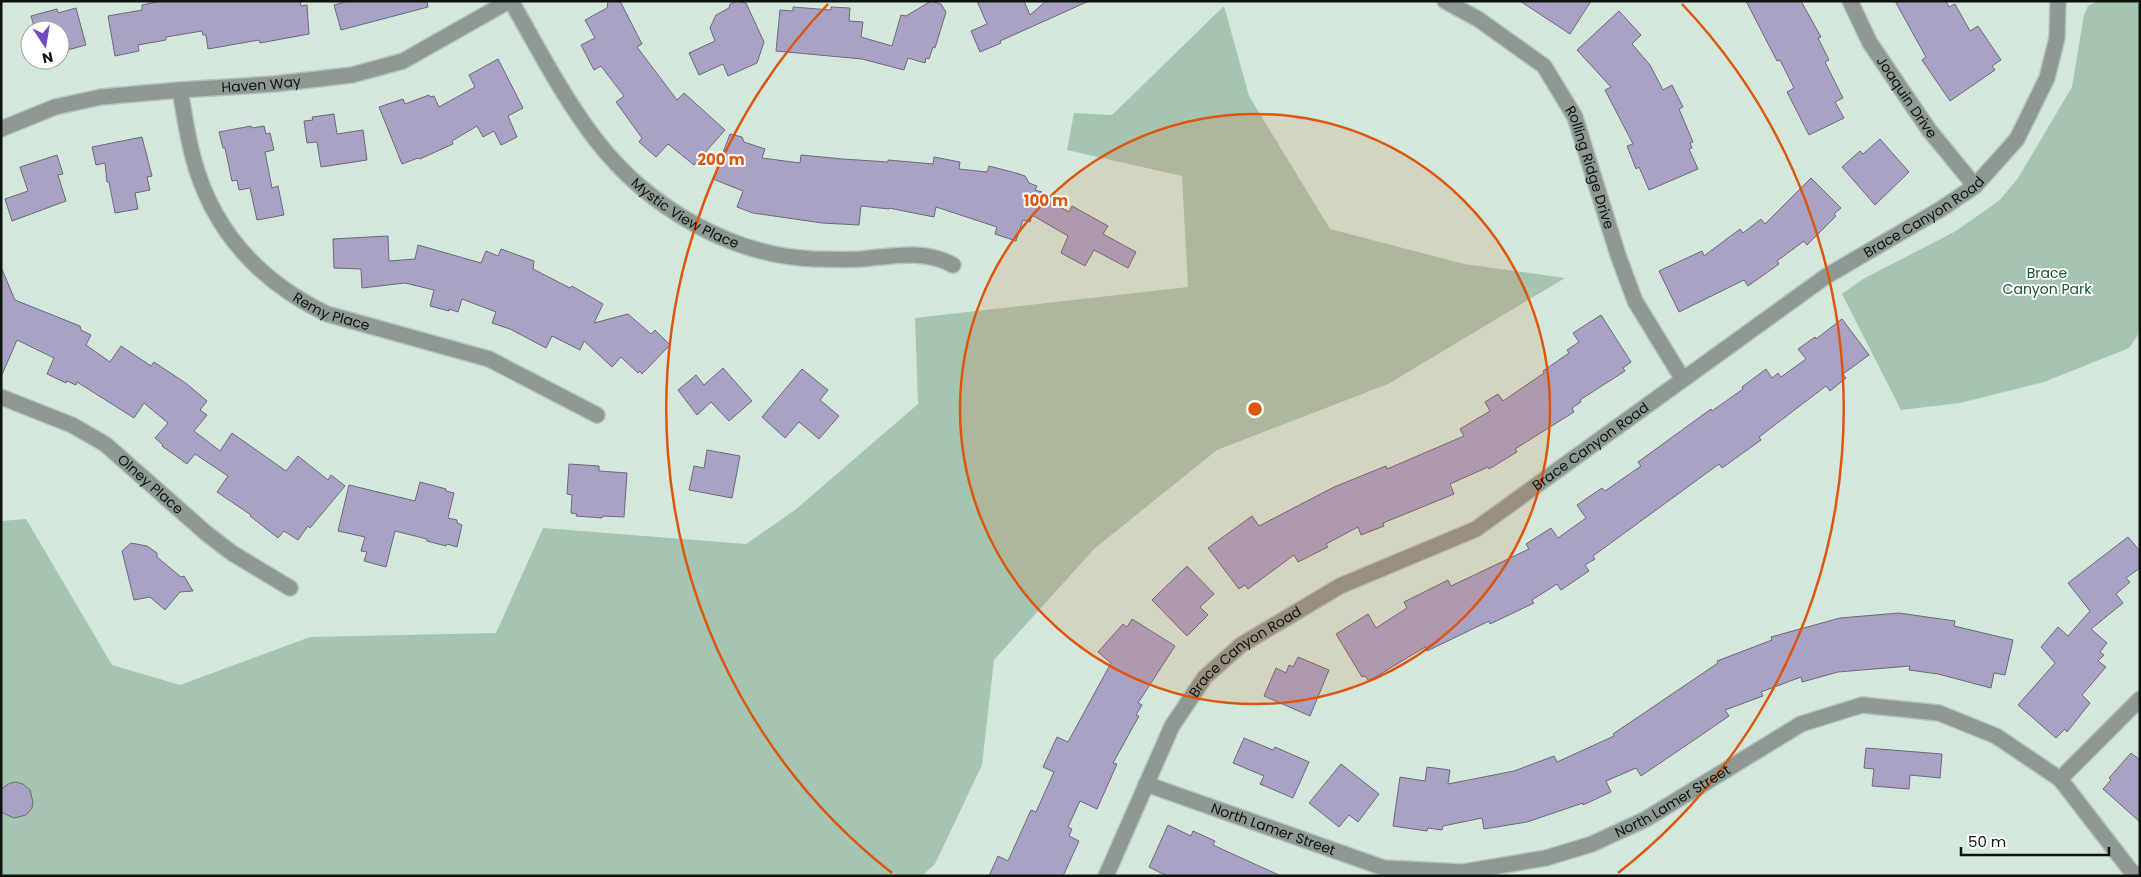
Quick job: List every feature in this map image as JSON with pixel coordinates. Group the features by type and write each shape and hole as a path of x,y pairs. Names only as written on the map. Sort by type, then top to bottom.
{"street":[{"name":"Haven Way","path":"1,129 31,116 77,101 101,97 284,83 352,75 403,61 510,1"},
{"name":"Mystic View Place","path":"510,1 569,101 596,140 637,184 685,218 742,245 787,256 835,259 915,254 930,255 953,265"},
{"name":"Rolling Ridge Drive","path":"1445,1 1478,19 1544,66 1575,117 1618,255 1635,301 1682,378"},
{"name":"Joaquin Drive","path":"1850,1 1870,43 1929,130 1975,186"},
{"name":"Brace Canyon Road","path":"1106,876 1172,726 1205,677 1241,645 1340,586 1476,529 1682,378 1825,277 1941,209 1975,186 2017,139 2047,78 2057,38 2058,1"},
{"name":"Remy Place","path":"180,90 192,156 209,204 233,242 269,278 306,304 327,314 490,359 597,415"},
{"name":"Olney Place","path":"1,397 72,425 105,444 219,543 290,588"},
{"path":"2060,779 2140,700"},
{"name":"North Lamer Street","path":"1146,784 1384,868 1463,872 1546,858 1592,844 1646,819 1801,724 1862,705 1939,713 1996,736 2060,779 2131,871 2139,876"}],"green space":[{"name":"Brace Canyon Park","path":"2098,1 2140,1 2140,332 2129,348 2044,382 1960,403 1901,410 1842,294 1863,279 1956,231 2000,200 2018,178 2072,87 2084,15 2088,6"},
{"path":"1224,6 1249,96 1330,229 1464,264 1565,278 1388,384 1217,450 1094,549 994,660 982,765 935,864 922,876 1,876 1,521 26,519 112,665 180,685 310,637 496,633 543,528 746,544 795,510 918,404 915,318 1188,287 1182,176 1067,150 1074,113 1112,115"}],"building":[{"path":"161,1 300,1 301,6 307,5 309,34 260,43 259,40 208,49 206,35 203,35 202,31 166,37 166,40 138,45 139,51 115,56 108,16 142,10 142,5"},
{"path":"348,1 427,1 428,7 341,30 334,5"},
{"path":"608,1 620,1 642,44 637,47 677,100 684,93 725,130 694,165 668,144 656,157 639,142 642,138 616,102 624,96 601,66 594,70 581,45 595,38 585,20 607,8"},
{"path":"737,1 746,3 764,42 757,63 728,76 723,64 699,75 689,53 715,41 710,28 716,15"},
{"path":"931,1 941,4 946,12 935,48 933,47 929,59 926,58 925,63 908,58 904,70 862,59 776,51 780,10 793,11 793,7 831,10 831,7 850,8 849,21 863,22 861,37 892,46 901,15 906,16"},
{"path":"977,1 1024,1 1030,15 1046,1 1089,1 980,52 971,31 987,24"},
{"path":"1520,1 1591,1 1570,34"},
{"path":"1746,1 1801,1 1821,37 1818,38 1829,60 1825,62 1843,98 1835,102 1844,118 1809,135 1787,92 1794,88 1780,60 1777,61"},
{"path":"1895,1 1946,1 1949,7 1955,4 1970,31 1978,26 2001,60 1992,66 1995,70 1950,101 1922,60 1926,57"},
{"path":"76,8 86,45 70,49 70,20 32,20 31,16 57,9 58,13"},
{"path":"1619,11 1641,35 1632,44 1650,65 1663,90 1672,85 1683,107 1679,109 1693,142 1690,143 1692,148 1689,149 1698,169 1649,190 1639,167 1636,169 1627,146 1633,144 1605,90 1611,87 1577,50"},
{"path":"498,59 523,108 508,116 517,137 501,145 494,131 483,137 477,126 452,141 453,144 420,159 402,164 379,107 403,99 405,104 429,95 430,97 434,96 439,107 475,87 469,75"},
{"path":"334,114 337,134 363,130 367,160 321,167 317,142 307,143 304,121 313,120 312,117"},
{"path":"251,126 252,128 264,126 266,134 270,133 274,150 265,152 272,188 278,186 284,215 257,220 250,188 239,190 237,180 232,181 225,148 223,148 219,132"},
{"path":"730,134 742,137 744,142 765,149 762,158 800,163 801,155 933,164 934,157 960,162 959,169 987,172 989,166 1016,173 1025,176 1029,183 1037,186 1035,190 1042,192 1040,196 1069,212 1072,206 1108,226 1103,234 1136,252 1128,268 1094,250 1085,266 1061,253 1068,236 1032,215 1030,222 1023,220 1016,241 995,234 997,227 936,207 934,217 889,208 861,206 859,225 822,223 753,213 737,207 743,191 713,179"},
{"path":"142,137 152,176 147,177 150,190 135,193 138,209 115,213 109,182 107,182 105,163 96,165 92,147"},
{"path":"1880,139 1909,172 1875,205 1842,167 1860,151 1863,154"},
{"path":"57,155 63,174 58,175 66,201 12,221 5,199 28,191 20,167"},
{"path":"1811,178 1841,208 1834,214 1836,216 1807,245 1804,241 1777,261 1779,264 1748,286 1744,280 1679,312 1659,271 1702,251 1704,256 1740,229 1743,233 1761,219 1765,224"},
{"path":"388,236 389,261 415,259 418,245 481,263 486,251 498,256 501,249 534,261 533,269 570,288 572,286 603,304 594,323 628,314 651,334 655,330 670,345 642,374 640,371 638,373 621,357 612,367 584,341 580,350 552,336 546,348 510,329 492,323 496,312 462,299 458,312 449,309 449,311 430,306 434,290 405,283 362,288 361,269 334,268 333,239"},
{"path":"1,267 15,300 80,326 81,330 91,335 86,345 110,362 121,346 151,366 154,362 187,384 207,401 200,410 207,415 194,431 220,451 232,433 286,471 298,456 328,480 331,475 345,486 310,528 308,526 298,540 284,531 278,538 251,515 217,492 228,476 195,454 187,464 162,446 155,438 168,423 144,403 134,418 77,382 76,385 67,381 66,383 47,374 54,358 17,340 1,377"},
{"path":"1601,315 1631,362 1623,368 1625,371 1580,400 1581,402 1572,408 1574,412 1515,449 1517,452 1489,469 1488,467 1450,484 1454,494 1383,523 1384,526 1361,535 1358,527 1326,544 1328,547 1298,562 1294,555 1248,589 1245,585 1239,589 1208,548 1252,516 1259,526 1334,487 1386,466 1387,469 1464,436 1460,429 1490,411 1485,402 1498,394 1503,401 1544,373 1543,371 1569,353 1567,350 1579,342 1573,333"},
{"path":"1842,319 1869,355 1843,374 1846,378 1830,391 1826,386 1759,437 1761,440 1722,468 1719,464 1593,556 1595,559 1585,565 1589,571 1561,590 1557,584 1532,600 1534,603 1490,624 1489,621 1427,651 1425,647 1369,681 1365,676 1362,677 1336,634 1368,614 1376,628 1407,608 1404,602 1448,580 1451,586 1529,549 1526,544 1551,528 1558,538 1586,518 1577,505 1602,488 1605,491 1641,466 1638,462 1711,409 1712,411 1743,389 1742,387 1766,369 1772,378 1778,373 1781,377 1806,359 1798,349 1815,337 1816,339"},
{"path":"723,368 752,401 729,421 711,402 697,415 678,390 696,375 704,385"},
{"path":"802,369 828,390 820,400 839,416 819,439 799,422 785,438 762,417"},
{"path":"707,450 740,456 732,498 689,490 694,466 704,468"},
{"path":"569,464 599,466 599,471 627,473 624,517 603,516 602,518 576,516 577,514 571,513 572,495 567,494"},
{"path":"420,482 454,493 448,518 457,520 457,523 462,525 457,547 447,544 446,546 395,531 386,567 364,561 367,552 361,551 365,537 338,531 349,485 415,501"},
{"path":"2128,537 2140,551 2140,568 2126,578 2130,582 2116,594 2123,603 2091,629 2107,643 2100,652 2104,655 2098,661 2106,667 2082,695 2090,703 2067,732 2065,729 2056,738 2018,705 2055,663 2041,647 2058,627 2068,636 2090,611 2068,583"},
{"path":"131,543 147,546 157,553 157,557 181,577 184,576 193,591 180,592 165,610 150,597 134,600 122,551"},
{"path":"1187,566 1214,594 1200,607 1208,615 1187,636 1152,600"},
{"path":"1899,613 1955,621 1954,626 2013,640 2005,675 1994,673 1991,688 1938,674 1909,670 1910,666 1838,672 1802,682 1801,677 1761,692 1763,696 1725,710 1729,716 1641,776 1636,768 1606,781 1611,792 1583,805 1583,803 1527,822 1484,829 1482,818 1443,826 1442,830 1428,828 1427,831 1393,826 1400,777 1425,781 1427,767 1450,770 1448,784 1514,771 1554,756 1557,762 1614,736 1613,734 1718,663 1717,661 1772,640 1771,637 1840,618"},
{"path":"1132,619 1175,646 1138,703 1142,705 1136,715 1139,716 1113,763 1117,764 1097,809 1080,801 1068,827 1072,829 1069,836 1079,841 1063,876 989,876 998,856 1008,861 1031,810 1036,812 1054,772 1043,767 1057,737 1068,742 1111,663 1098,652 1123,624 1127,627"},
{"path":"1298,657 1329,670 1310,716 1264,696 1276,668 1286,673 1289,665 1293,667"},
{"path":"1244,738 1273,750 1275,747 1309,762 1293,798 1260,784 1264,776 1233,763"},
{"path":"1866,748 1942,754 1940,778 1910,775 1909,789 1872,786 1874,769 1864,768"},
{"path":"2131,753 2140,760 2140,822 2103,789 2111,780 2109,778"},
{"path":"1341,764 1379,794 1358,822 1349,815 1339,827 1309,803"},
{"path":"10,783 23,784 30,790 33,802 32,808 26,815 14,818 1,812 1,789"},
{"path":"1168,825 1191,836 1193,831 1215,841 1213,845 1281,876 1167,876 1149,867"}]}
